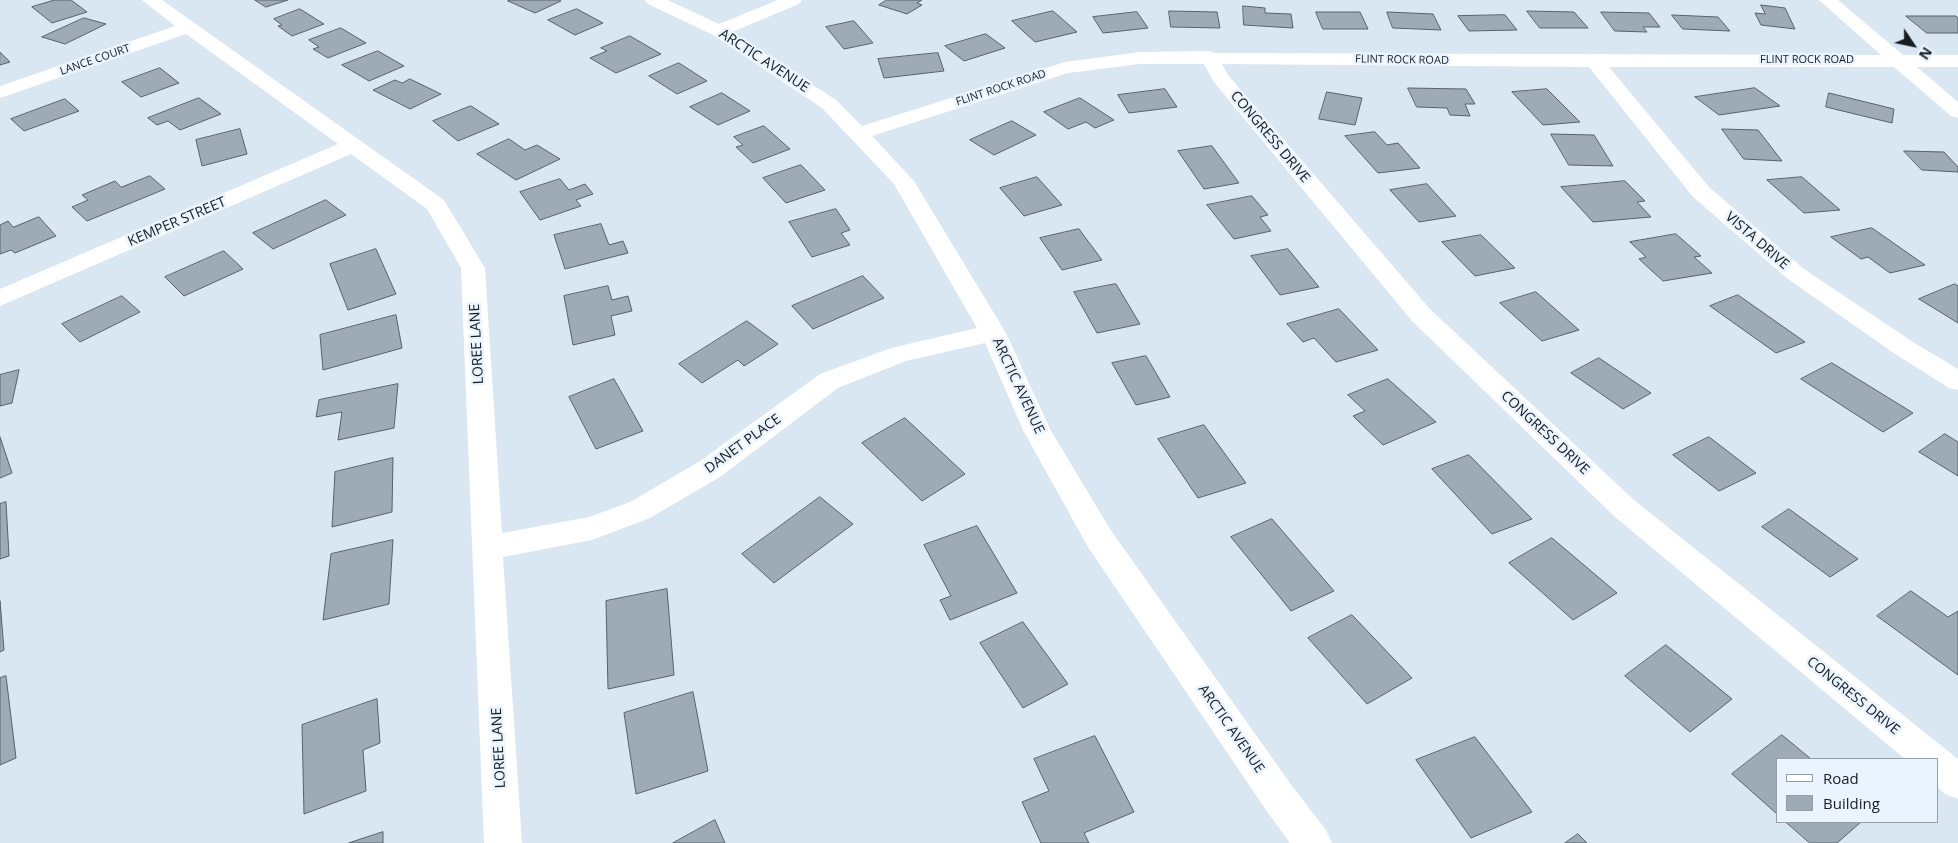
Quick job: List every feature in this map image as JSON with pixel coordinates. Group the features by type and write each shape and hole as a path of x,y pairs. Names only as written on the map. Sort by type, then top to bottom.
{"street":[{"name":"LOREE LANE","path":"151,0 436,205 473,268 504,843"},
{"name":"ARCTIC AVENUE","path":"654,0 720,31 829,104 903,181 994,333 1037,430 1099,538 1279,798 1313,843"},
{"path":"720,31 792,0"},
{"path":"1828,0 1958,112"},
{"name":"LANCE COURT","path":"0,92 189,27"},
{"name":"FLINT ROCK ROAD","path":"858,134 1065,68 1140,58 1209,57 1457,61 1958,61"},
{"name":"CONGRESS DRIVE","path":"1209,57 1220,78 1421,315 1624,508 1930,758"},
{"name":"VISTA DRIVE","path":"1594,60 1701,192 1796,274 1904,348 1958,381"},
{"name":"KEMPER STREET","path":"0,298 353,145"},
{"name":"DANET PLACE","path":"489,548 592,528 640,510 710,469 829,381 900,354 994,333"},
{"path":"1938,765 1958,782"}],"building":[{"path":"55,0 71,0 87,12 52,23 32,7"},
{"path":"255,0 288,0 266,7"},
{"path":"887,0 922,0 917,3 922,5 907,14 879,5"},
{"path":"508,1 561,1 535,13"},
{"path":"1761,5 1785,8 1795,29 1761,25 1755,13 1765,14"},
{"path":"1243,6 1265,8 1265,13 1291,14 1293,28 1244,25"},
{"path":"300,9 324,24 292,36 278,26 282,25 274,19"},
{"path":"577,9 603,23 575,35 548,20"},
{"path":"1053,11 1077,32 1035,42 1012,21"},
{"path":"1169,11 1217,12 1220,28 1171,27"},
{"path":"1527,11 1574,12 1588,28 1540,28"},
{"path":"1137,12 1148,28 1103,33 1093,17"},
{"path":"1316,12 1360,12 1368,29 1323,29"},
{"path":"1387,12 1433,14 1441,30 1393,28"},
{"path":"1601,12 1649,13 1660,27 1643,27 1647,32 1615,31"},
{"path":"1505,15 1517,30 1469,31 1458,16"},
{"path":"1672,15 1718,17 1730,31 1683,29"},
{"path":"1906,16 1956,16 1958,18 1958,33 1927,33"},
{"path":"84,18 106,24 65,44 42,37"},
{"path":"854,21 873,43 844,49 826,27"},
{"path":"341,28 366,43 328,58 313,49 319,47 309,40"},
{"path":"986,34 1005,48 964,61 945,46"},
{"path":"630,36 661,54 616,73 590,58 607,51 601,48"},
{"path":"378,51 404,66 369,81 342,65"},
{"path":"0,52 10,62 0,65"},
{"path":"938,53 944,71 884,78 878,59"},
{"path":"679,63 707,81 677,94 649,76"},
{"path":"160,68 179,83 141,97 122,82"},
{"path":"410,79 441,94 410,109 373,90 395,80 402,83"},
{"path":"1408,88 1466,89 1475,104 1465,104 1470,116 1450,115 1447,108 1417,107"},
{"path":"1755,88 1780,106 1719,115 1695,97"},
{"path":"1165,89 1177,107 1129,113 1118,95"},
{"path":"1547,89 1580,122 1543,125 1512,92"},
{"path":"1327,92 1362,98 1355,125 1319,119"},
{"path":"722,93 750,111 718,125 690,107"},
{"path":"1829,93 1894,109 1892,123 1826,107"},
{"path":"199,98 221,114 180,130 168,121 157,125 148,118"},
{"path":"1080,98 1114,120 1095,128 1086,122 1068,129 1044,112"},
{"path":"65,99 79,111 24,131 11,119"},
{"path":"471,106 499,124 458,141 433,121"},
{"path":"1012,121 1036,135 994,155 970,140"},
{"path":"764,126 790,149 753,163 736,147 743,145 734,137"},
{"path":"240,129 247,154 202,166 196,140"},
{"path":"1722,129 1758,130 1782,161 1744,159"},
{"path":"1375,132 1387,145 1398,143 1420,168 1378,173 1345,136"},
{"path":"1551,134 1594,135 1613,166 1569,165"},
{"path":"509,139 525,150 537,145 560,159 516,180 477,154"},
{"path":"1212,146 1239,183 1204,189 1178,151"},
{"path":"1904,151 1944,152 1958,167 1958,172 1922,170"},
{"path":"801,165 825,190 786,203 763,178"},
{"path":"150,176 165,189 87,221 72,207 88,200 82,195 115,181 121,187"},
{"path":"1037,177 1062,205 1024,216 1000,188"},
{"path":"1802,177 1840,210 1804,213 1767,180"},
{"path":"560,179 569,190 585,184 593,194 576,200 581,206 540,220 520,192"},
{"path":"1625,181 1645,201 1637,202 1651,217 1593,222 1561,187"},
{"path":"1427,184 1456,216 1419,222 1390,190"},
{"path":"1252,196 1268,215 1260,217 1271,231 1234,239 1207,205"},
{"path":"326,200 346,215 273,249 253,233"},
{"path":"836,209 850,230 841,233 850,245 812,257 789,222"},
{"path":"39,217 56,236 15,253 11,250 0,254 0,225 8,221 13,227"},
{"path":"601,224 609,245 623,241 628,253 565,269 554,235"},
{"path":"1872,228 1925,265 1890,273 1868,257 1861,259 1831,237"},
{"path":"1079,229 1102,260 1062,270 1040,238"},
{"path":"1676,234 1701,256 1694,257 1712,273 1663,281 1639,259 1646,257 1630,242"},
{"path":"1481,235 1515,268 1475,276 1442,242"},
{"path":"376,249 396,294 348,310 330,264"},
{"path":"1288,249 1319,287 1280,295 1251,256"},
{"path":"224,251 243,269 184,296 165,277"},
{"path":"863,276 884,298 813,329 792,306"},
{"path":"1116,284 1140,324 1097,333 1074,292"},
{"path":"1955,284 1958,286 1958,323 1919,299"},
{"path":"608,286 612,300 628,296 632,311 611,316 615,335 573,345 564,296"},
{"path":"1536,292 1579,330 1542,341 1500,303"},
{"path":"1738,295 1805,342 1776,353 1710,306"},
{"path":"122,296 140,312 80,342 62,324"},
{"path":"1339,309 1378,350 1336,362 1314,338 1303,342 1287,324"},
{"path":"396,315 402,348 323,370 320,335"},
{"path":"747,321 778,344 744,366 738,360 702,383 679,364"},
{"path":"1146,356 1170,397 1136,405 1112,363"},
{"path":"1599,358 1651,393 1623,409 1571,373"},
{"path":"1832,363 1913,413 1883,432 1801,379"},
{"path":"19,370 12,403 0,406 0,375"},
{"path":"614,379 643,431 596,449 569,397"},
{"path":"1388,379 1436,422 1383,445 1353,416 1365,411 1348,395"},
{"path":"398,384 394,428 338,440 342,412 316,417 319,400"},
{"path":"905,418 965,474 922,501 862,443"},
{"path":"1204,425 1246,483 1198,498 1158,439"},
{"path":"1945,434 1958,442 1958,476 1919,452"},
{"path":"0,437 12,473 0,478"},
{"path":"1709,437 1756,473 1719,491 1673,455"},
{"path":"1469,455 1532,519 1492,534 1432,469"},
{"path":"393,458 392,512 332,527 335,472"},
{"path":"820,497 853,524 774,583 742,554"},
{"path":"6,502 9,556 0,559 0,504"},
{"path":"1789,509 1858,559 1830,577 1762,527"},
{"path":"1272,519 1334,591 1291,611 1231,537"},
{"path":"977,526 1017,593 950,620 940,600 951,596 924,545"},
{"path":"1552,538 1617,593 1573,620 1509,563"},
{"path":"393,540 389,604 323,620 331,554"},
{"path":"667,589 674,675 608,689 606,601"},
{"path":"1911,591 1948,617 1958,611 1958,675 1877,616"},
{"path":"0,601 4,650 0,652"},
{"path":"1352,615 1412,678 1367,704 1308,638"},
{"path":"1023,622 1068,684 1023,708 980,643"},
{"path":"1666,645 1732,699 1690,732 1625,676"},
{"path":"6,676 16,758 0,765 0,678"},
{"path":"693,692 708,771 636,794 624,713"},
{"path":"377,699 380,743 363,750 366,791 304,814 302,725"},
{"path":"1782,735 1810,758 1776,758 1776,813 1732,774"},
{"path":"1095,736 1134,812 1084,833 1089,843 1041,843 1022,802 1049,791 1034,759"},
{"path":"1475,737 1532,812 1471,838 1416,760"},
{"path":"715,820 725,843 673,843"},
{"path":"1787,823 1860,823 1837,843 1810,843"},
{"path":"383,832 383,843 349,843"},
{"path":"1578,834 1587,843 1565,843"}]}
